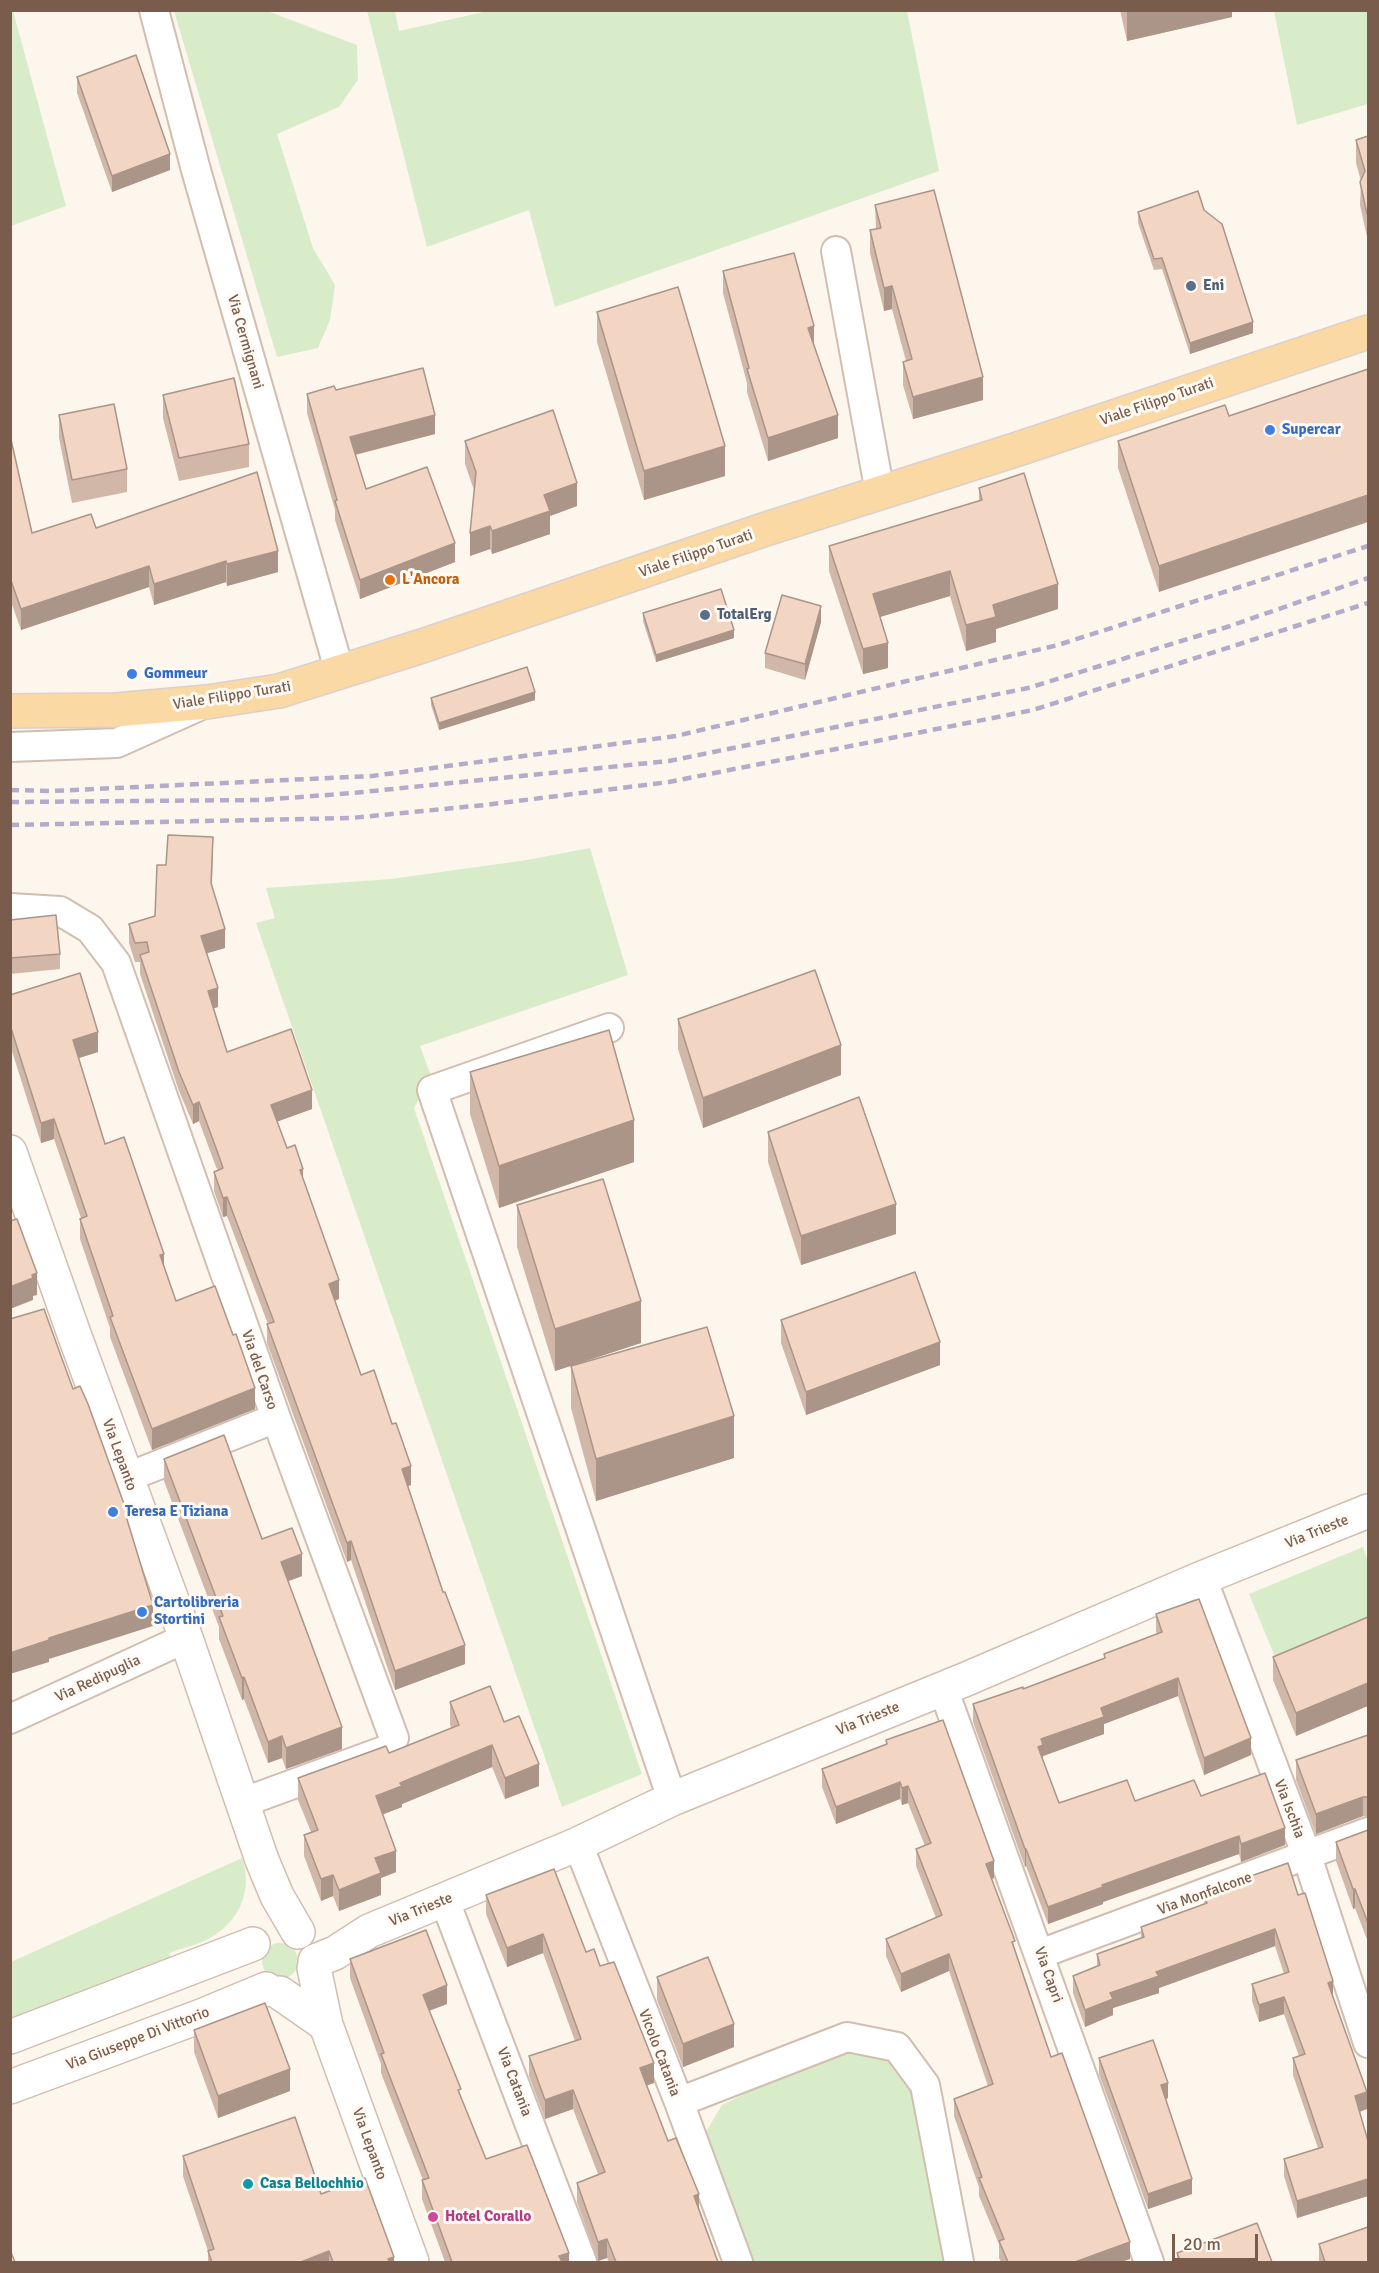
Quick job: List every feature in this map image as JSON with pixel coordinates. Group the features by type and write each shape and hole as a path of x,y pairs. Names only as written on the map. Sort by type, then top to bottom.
{"main road":[{"name":"Viale Filippo Turati","path":"10,711 116,710 207,702 279,691 340,673 766,529 1021,448 1368,332"}],"street":[{"name":"Via Cermignani","path":"154,10 196,170 340,673"},
{"path":"837,251 880,493"},
{"path":"10,747 117,743 207,702"},
{"name":"Via del Carso","path":"10,908 60,911 90,929 116,963 276,1418 394,1738 388,1749 244,1802"},
{"path":"609,1028 432,1090 672,1799"},
{"name":"Via Lepanto","path":"10,1152 54,1310 128,1477 244,1802 262,1860 277,1896 308,1950 326,2025 412,2262"},
{"path":"128,1477 276,1418"},
{"name":"Via Trieste","path":"308,1950 325,1934 369,1931 445,1901 578,1845 672,1799 943,1688 1202,1578 1368,1513"},
{"name":"Via Ischia","path":"1202,1578 1307,1856 1368,2043"},
{"name":"Via Redipuglia","path":"10,1719 186,1638"},
{"name":"Via Capri","path":"943,1688 1149,2262"},
{"name":"Via Monfalcone","path":"1040,1954 1368,1832"},
{"name":"Vicolo Catania","path":"578,1845 679,2102 738,2262"},
{"name":"Via Lepanto","path":"258,1939 262,1860"},
{"name":"Via Catania","path":"445,1901 582,2262"},
{"path":"10,2037 258,1939 280,1927 308,1950 305,1984 298,1989 273,1991"},
{"path":"258,1939 249,1954 252,1974 273,1991 326,2025"},
{"name":"Via Giuseppe Di Vittorio","path":"10,2087 273,1991"},
{"path":"679,2102 847,2037 897,2047 925,2085 959,2262"}],"green space":[{"path":"10,11 13,11 66,206 11,226"},
{"path":"174,11 267,11 357,45 358,80 339,107 277,134 313,248 335,285 330,320 318,348 277,357"},
{"path":"367,11 395,11 399,31 488,11 907,11 939,171 555,307 529,210 427,247"},
{"path":"1274,11 1368,11 1368,104 1297,125"},
{"path":"590,848 628,975 420,1046 431,1076 414,1108 642,1774 562,1807 256,923 275,918 266,888 391,879 527,860"},
{"path":"1363,1547 1368,1561 1368,1632 1280,1669 1249,1594"},
{"path":"242,1858 245,1870 245,1893 236,1914 220,1931 200,1943 169,1953 173,1963 11,2025 11,1962"},
{"path":"280,1943 293,1948 298,1961 293,1974 280,1979 267,1974 262,1961 267,1948"},
{"path":"844,2049 896,2061 912,2081 952,2262 750,2262 701,2140 722,2105 784,2074"}],"building":[{"path":"136,55 170,154 112,176 77,77"},
{"path":"1368,136 1367,214 1360,182 1365,171 1356,140"},
{"path":"934,190 983,377 913,397 903,362 912,359 892,286 884,288 870,230 881,228 875,205"},
{"path":"1198,191 1204,210 1222,224 1253,322 1190,343 1162,258 1154,259 1138,212"},
{"path":"794,253 814,326 808,328 838,415 768,438 747,369 749,368 723,271"},
{"path":"678,287 725,446 644,471 597,312"},
{"path":"423,368 435,415 350,437 366,489 427,467 455,543 360,580 335,501 337,500 307,394 334,386 336,390"},
{"path":"1368,369 1368,495 1159,566 1118,441 1225,405 1229,416"},
{"path":"234,378 249,444 179,458 163,395"},
{"path":"114,404 127,469 72,480 59,415"},
{"path":"553,410 577,483 544,495 550,511 492,531 490,526 470,533 476,472 465,441"},
{"path":"10,435 32,533 91,514 96,528 257,472 278,551 227,564 226,561 154,584 149,566 21,609 10,578"},
{"path":"1024,473 1058,584 993,605 996,617 966,625 950,571 873,594 888,643 863,649 829,546 982,500 979,488"},
{"path":"721,589 734,630 656,655 643,613"},
{"path":"782,595 821,606 805,664 765,653"},
{"path":"527,667 535,692 439,723 431,698"},
{"path":"168,835 213,837 211,883 225,929 201,936 218,988 208,991 227,1052 291,1029 312,1090 271,1105 287,1148 295,1145 303,1169 300,1170 339,1280 329,1284 361,1375 374,1370 392,1424 396,1423 411,1466 402,1469 443,1592 445,1592 465,1645 395,1671 351,1541 347,1543 267,1324 274,1322 227,1197 223,1198 214,1172 223,1168 216,1148 199,1102 193,1105 179,1072 140,955 149,952 147,942 135,943 129,924 155,916 157,865 166,865"},
{"path":"56,915 60,954 10,958 10,920"},
{"path":"815,970 841,1045 703,1098 678,1019"},
{"path":"80,973 98,1032 73,1040 105,1144 124,1137 164,1254 160,1255 176,1301 215,1286 233,1335 236,1334 255,1388 152,1429 110,1317 113,1316 80,1219 87,1216 54,1119 41,1123 10,1025 10,995"},
{"path":"609,1030 634,1120 499,1166 470,1072"},
{"path":"859,1097 896,1204 801,1236 768,1132"},
{"path":"603,1179 641,1301 555,1329 517,1205"},
{"path":"17,1219 37,1273 32,1275 33,1278 10,1287 10,1221"},
{"path":"915,1272 940,1342 806,1392 781,1320"},
{"path":"44,1309 73,1389 80,1386 88,1404 128,1515 126,1516 153,1605 49,1638 49,1640 10,1653 10,1319"},
{"path":"707,1327 734,1416 596,1459 571,1366"},
{"path":"224,1435 262,1539 292,1528 302,1554 281,1562 342,1727 286,1748 282,1736 268,1742 219,1617 223,1616 164,1459"},
{"path":"1199,1599 1251,1738 1204,1758 1178,1678 1101,1708 1104,1717 1041,1739 1043,1745 1038,1747 1059,1803 1127,1780 1135,1801 1194,1780 1201,1796 1265,1773 1285,1828 1241,1844 1239,1836 1102,1885 1103,1887 1048,1907 973,1704 1023,1687 1023,1689 1105,1658 1104,1654 1162,1632 1156,1614"},
{"path":"1368,1617 1368,1683 1296,1713 1273,1657"},
{"path":"490,1686 504,1722 519,1716 539,1764 505,1778 492,1745 400,1783 402,1786 376,1796 396,1851 375,1858 381,1873 339,1890 333,1875 321,1879 304,1835 318,1830 298,1778 386,1746 389,1753 459,1725 450,1702"},
{"path":"943,1720 994,1861 986,1864 1015,1941 1012,1942 1051,2057 1062,2053 1130,2242 1075,2262 1008,2262 999,2241 1004,2239 979,2178 982,2177 954,2099 993,2084 949,1954 901,1974 886,1939 942,1915 916,1849 931,1843 908,1786 902,1788 900,1782 836,1807 822,1769 887,1744 886,1740"},
{"path":"1368,1735 1368,1797 1316,1814 1296,1760"},
{"path":"1368,1830 1368,1923 1336,1842"},
{"path":"1288,1863 1298,1895 1305,1893 1333,1981 1328,1983 1367,2092 1355,2096 1368,2141 1368,2179 1297,2201 1284,2159 1323,2147 1293,2058 1305,2054 1284,1997 1259,2005 1252,1984 1289,1972 1275,1929 1156,1972 1159,1976 1110,1993 1113,1999 1085,2010 1073,1976 1100,1965 1097,1954 1144,1937 1141,1927 1207,1903 1204,1895"},
{"path":"554,1869 586,1952 594,1949 600,1966 614,1962 654,2063 640,2068 668,2141 676,2138 699,2194 694,2196 718,2262 616,2262 607,2239 598,2242 577,2183 605,2172 573,2090 545,2100 529,2056 581,2039 543,1934 507,1948 486,1895"},
{"path":"426,1930 447,1985 423,1995 486,2159 527,2145 569,2253 559,2256 562,2262 452,2262 422,2180 429,2178 381,2054 384,2053 350,1959"},
{"path":"708,1957 734,2024 683,2044 657,1977"},
{"path":"265,2003 290,2069 218,2096 194,2030"},
{"path":"1153,2040 1168,2083 1161,2085 1192,2179 1148,2194 1099,2058"},
{"path":"295,2117 321,2194 365,2178 394,2257 388,2259 390,2262 333,2262 329,2251 301,2262 212,2262 208,2251 214,2249 183,2156"},
{"path":"1257,2223 1272,2262 1181,2262 1177,2253"},
{"path":"1368,2227 1368,2262 1325,2262 1319,2244"},
{"path":"10,2250 15,2262 10,2262"}],"railway":[{"path":"10,790 52,791 372,776 676,736 1058,645 1368,546"},
{"path":"10,802 261,800 669,761 1028,688 1227,627 1368,578"},
{"path":"10,825 351,818 485,805 669,782 1033,710 1368,603"}],"place":[{"name":"Eni","path":"1191,286"},
{"name":"Supercar","path":"1270,430"},
{"name":"L'Ancora","path":"390,580"},
{"name":"TotalErg","path":"705,615"},
{"name":"Gommeur","path":"132,674"},
{"name":"Teresa E Tiziana","path":"113,1512"},
{"name":"Cartolibreria Stortini","path":"142,1612"},
{"name":"Casa Bellochhio","path":"248,2184"},
{"name":"Hotel Corallo","path":"433,2217"}]}
